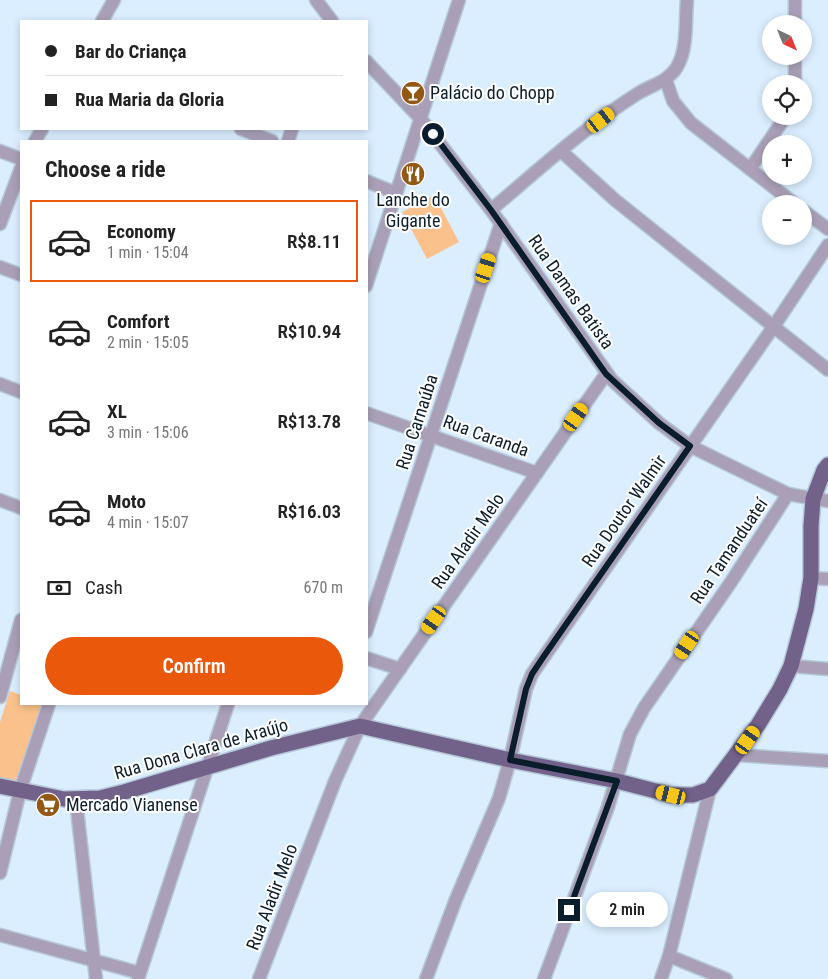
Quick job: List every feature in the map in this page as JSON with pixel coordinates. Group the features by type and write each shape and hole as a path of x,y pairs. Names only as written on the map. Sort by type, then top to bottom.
{"main road":[{"path":"710,789 758,725 791,666 806,609 811,578 811,526 821,500 824,470 828,465"},
{"name":"Rua Dona Clara de Araújo","path":"0,786 50,797 76,800 100,798 271,748 360,726 510,760 617,781 671,795 693,795 710,789"}],"street":[{"path":"103,20 114,0"},
{"path":"316,0 328,19"},
{"path":"368,280 459,0"},
{"path":"491,210 561,151 627,100 641,91 666,80 676,69 684,48 687,0"},
{"path":"795,0 795,15"},
{"name":"Rua Damas Batista","path":"368,63 421,119 501,223 606,374 659,423 690,446 788,494"},
{"path":"666,80 673,101 691,123 783,195"},
{"path":"750,169 780,125"},
{"path":"244,130 270,140"},
{"path":"0,151 20,159"},
{"path":"561,151 615,200 828,370"},
{"path":"0,224 20,171"},
{"path":"368,181 396,193"},
{"path":"812,217 828,229"},
{"name":"Rua Carnaúba","path":"368,626 501,223"},
{"name":"Rua Doutor Walmir","path":"426,979 456,899 498,798 510,760 526,689 532,674 774,326 828,245"},
{"path":"0,267 20,275"},
{"name":"Rua Aladir Melo","path":"259,979 335,781 360,726 606,374"},
{"path":"0,384 20,392"},
{"name":"Rua Caranda","path":"368,414 536,473"},
{"name":"Rua Tamanduateí","path":"544,979 617,781 624,750 644,708 731,582 788,494 821,500"},
{"path":"0,500 20,508"},
{"path":"811,578 828,579"},
{"path":"0,697 20,624"},
{"path":"368,659 400,670"},
{"path":"791,666 828,669"},
{"path":"0,873 4,837 49,705"},
{"path":"0,935 94,960 139,976 228,705"},
{"path":"737,755 828,761"},
{"path":"661,979 669,956 710,789"},
{"path":"76,800 96,979"},
{"path":"669,956 726,979"}],"shaded area":[{"path":"434,195 459,242 427,259 402,212"},
{"path":"10,691 20,695 20,705 46,705 17,783 0,784 0,722"}],"place":[{"name":"Palácio do Chopp","path":"413,93"},
{"name":"Lanche do Gigante","path":"413,174"},
{"name":"Mercado Vianense","path":"48,805"}],"route":[{"path":"433,134 491,210 606,374 659,423 690,446 532,674 523,700 510,760 617,781 569,910"}]}
